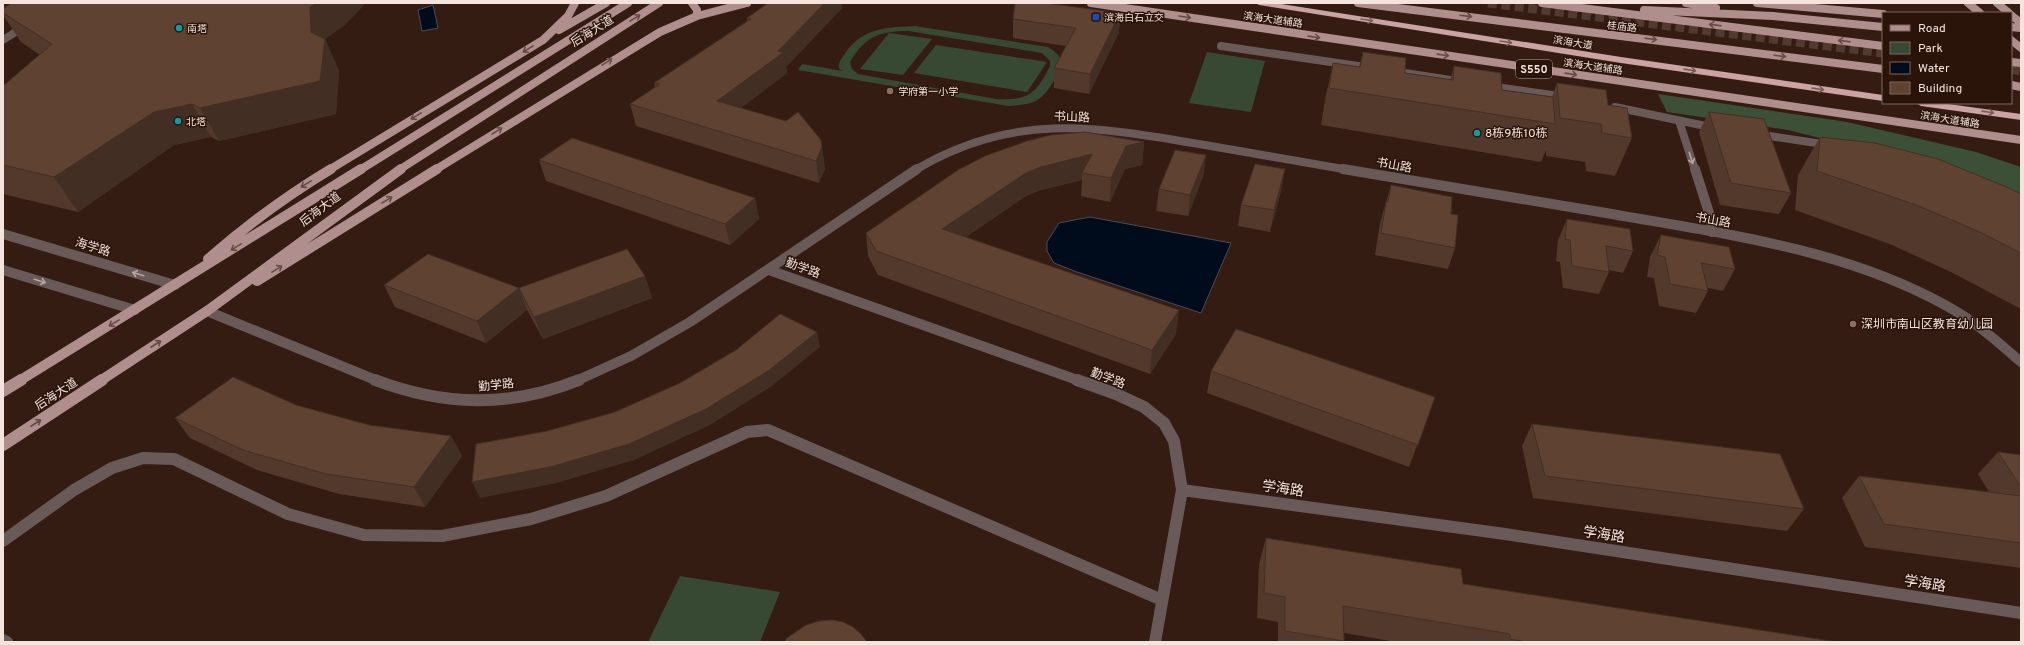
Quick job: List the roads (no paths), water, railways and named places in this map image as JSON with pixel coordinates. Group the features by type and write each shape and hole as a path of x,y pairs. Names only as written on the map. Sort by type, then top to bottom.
{"highway":[{"name":"滨海大道","path":"1259,3 1621,60 1882,98"},
{"path":"1928,104 2021,117"}],"main road":[{"path":"543,40 568,16 575,3"},
{"path":"189,276 248,224 291,193 606,3"},
{"name":"后海大道","path":"3,391 628,3"},
{"name":"后海大道","path":"3,445 207,311 353,201 413,160 659,3"},
{"path":"692,3 697,10 697,16"},
{"path":"207,311 614,58 660,32 697,16 747,3"},
{"name":"滨海大道辅路","path":"1091,3 2021,140"},
{"name":"桂庙路","path":"1358,3 1882,69"},
{"path":"1542,3 1567,6 1773,16"},
{"path":"1686,3 1773,16 1882,27"},
{"path":"1757,3 1882,14"},
{"path":"1968,3 1979,12"},
{"path":"1997,3 2007,12"},
{"name":"桂庙路","path":"1567,6 1882,46"},
{"path":"2012,16 2021,23"},
{"path":"2015,40 2021,48"},
{"path":"1976,134 2021,145"}],"street":[{"path":"3,40 28,23"},
{"path":"1221,46 1576,99"},
{"path":"1605,105 1725,129"},
{"path":"1679,120 1711,219 1712,232"},
{"name":"书山路","path":"770,270 908,173 956,147 983,138 1010,132 1044,128 1077,128 1157,137 1712,232 1801,250 1856,265 1905,284 1948,306 1987,332 2021,362"},
{"path":"1748,133 1841,148"},
{"name":"海学路","path":"3,234 175,285"},
{"path":"3,270 135,310"},
{"name":"勤学路","path":"207,311 383,384 425,396 468,401 517,397 572,384 612,367 665,340 770,270 1116,394 1144,407 1164,423 1174,441 1182,490 1155,642"},
{"path":"3,541 74,490 112,468 143,458 174,459 288,514 364,535 442,536 531,520 606,496 747,432 768,430 1162,600"},
{"name":"学海路","path":"1182,490 1505,534 2021,613"},
{"path":"3,640 7,642"}],"water":[{"path":"433,5 438,28 422,31 418,10"},
{"path":"1090,217 1231,243 1201,313 1054,263 1047,251 1047,242 1059,223"}],"tunnel":[{"path":"1488,3 1882,53"},
{"path":"2012,69 2021,71"}],"place":[{"name":"滨海白石立交","path":"1096,17"},
{"name":"南塔","path":"179,28"},
{"name":"学府第一小学","path":"890,91"},
{"name":"北塔","path":"178,121"},
{"name":"8栋9栋10栋","path":"1477,133"},
{"name":"深圳市南山区教育幼儿园","path":"1853,324"}]}
